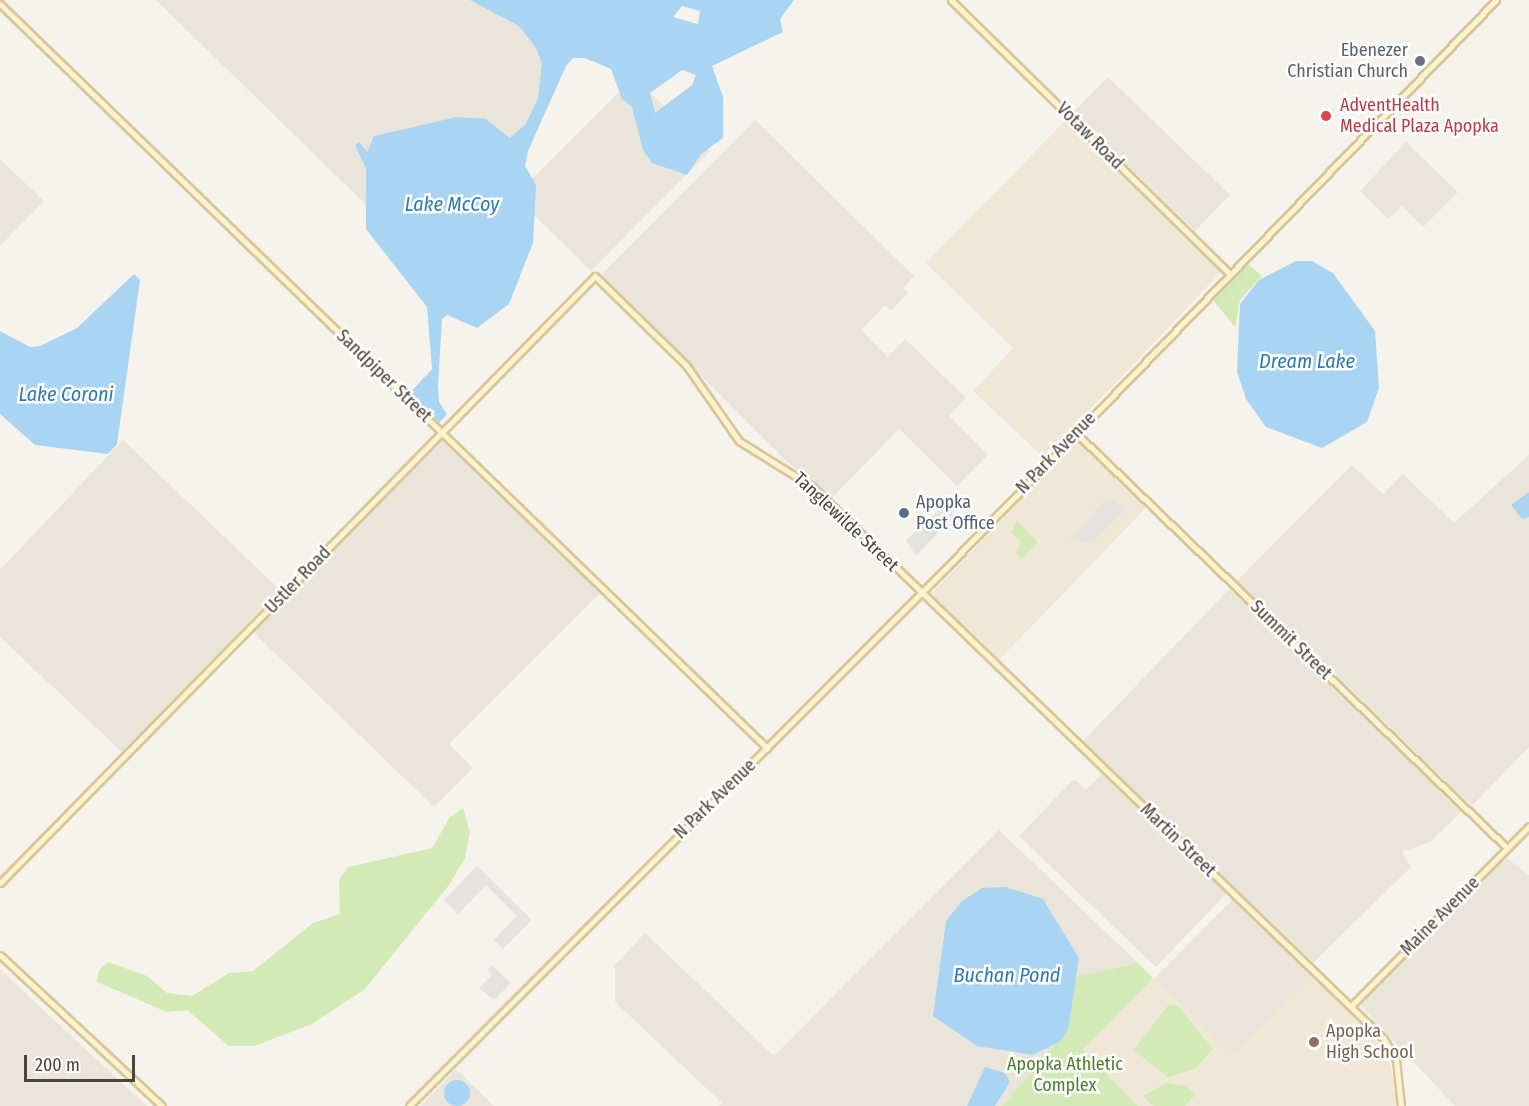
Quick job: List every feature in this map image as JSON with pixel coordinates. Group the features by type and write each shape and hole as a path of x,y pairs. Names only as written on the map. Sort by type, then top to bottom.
{"street":[{"name":"Votaw Road","path":"951,0 1229,273"},
{"name":"N Park Avenue","path":"409,1106 519,993 921,593 1496,0"},
{"name":"Sandpiper Street","path":"0,4 767,748"},
{"name":"Ustler Road","path":"0,883 595,276"},
{"name":"Tanglewilde Street","path":"595,276 686,365 740,441 813,487 921,593"},
{"name":"Summit Street","path":"1076,433 1507,848"},
{"name":"Martin Street","path":"921,593 1351,1006 1394,1053 1401,1106"},
{"name":"Maine Avenue","path":"1351,1006 1529,826"},
{"path":"0,955 162,1106"}],"shaded area":[{"path":"156,0 554,0 555,48 515,196 438,275"},
{"path":"634,77 710,151 591,271 515,196"},
{"path":"1108,77 1230,195 1195,231 1073,112"},
{"path":"755,120 914,276 903,288 908,293 891,311 885,305 861,330 888,357 905,339 966,398 949,416 988,455 957,486 899,429 831,499 784,459 601,275"},
{"path":"1066,120 1221,272 1044,458 973,391 1013,348 926,263"},
{"path":"1406,142 1458,192 1423,227 1402,206 1388,219 1360,191"},
{"path":"0,159 44,201 0,246"},
{"path":"441,439 600,593 449,744 473,768 434,807 253,632"},
{"path":"123,440 280,590 122,752 0,637 0,570"},
{"path":"1077,441 1146,508 998,661 930,595"},
{"path":"1529,455 1529,747 1472,806 1237,581 1352,465 1383,494 1403,474 1454,523"},
{"path":"1107,497 1126,508 1092,544 1070,540"},
{"path":"947,503 954,516 916,556 906,540"},
{"path":"1230,588 1462,811 1430,842 1402,852 1411,867 1313,963 1083,741"},
{"path":"1102,774 1226,894 1156,967 1019,836 1074,779 1086,790"},
{"path":"999,830 1138,963 1055,981 1061,1037 1002,1106 719,1106 722,1103 615,1002 615,965 645,933 774,1056"},
{"path":"1505,857 1529,875 1529,1106 1455,1106 1360,1005"},
{"path":"477,866 532,920 503,949 494,940 517,916 486,885 458,914 444,900"},
{"path":"1233,899 1312,973 1234,1055 1154,979"},
{"path":"492,965 511,983 494,1000 479,988 492,975 487,970"},
{"path":"0,969 37,1004 147,1106 0,1106"},
{"name":"Apopka High School","path":"1312,973 1387,1048 1399,1106 1138,1106 1082,1050 1153,978 1234,1055"},
{"path":"456,1069 494,1106 421,1106"}],"green space":[{"path":"1248,264 1262,276 1240,300 1235,327 1212,299"},
{"path":"1017,521 1038,542 1022,559 1016,553 1021,542 1011,532"},
{"path":"463,808 470,832 465,858 449,885 364,990 312,1024 254,1046 229,1046 187,1010 167,1012 97,982 99,970 108,962 147,976 167,993 192,996 229,973 253,971 313,923 340,914 339,880 348,867 432,848 450,817"},
{"name":"Apopka Athletic Complex","path":"1138,963 1153,978 1083,1050 1138,1106 1002,1106 1061,1037 1055,981"},
{"path":"1169,1004 1178,1006 1213,1049 1195,1069 1167,1077 1134,1050"},
{"path":"1167,1083 1185,1086 1196,1094 1185,1106 1153,1106 1143,1096"}],"water":[{"name":"Lake McCoy","path":"470,0 794,0 780,19 783,32 712,66 723,97 723,138 701,154 687,175 652,163 643,150 632,107 622,99 611,69 585,58 573,58 566,66 528,151 525,166 536,185 533,243 509,304 477,328 447,315 442,319 438,385 439,402 447,414 439,423 409,394 432,369 427,307 366,229 366,168 355,145 359,142 367,152 374,136 457,117 486,119 510,138 526,124 538,98 542,63 536,48 519,26","holes":["682,6 700,11 698,24 673,17","682,70 696,75 692,85 655,113 650,93"]},
{"name":"Dream Lake","path":"1296,261 1312,261 1333,273 1375,331 1379,388 1367,422 1322,448 1266,427 1246,399 1237,372 1240,304 1259,280"},
{"name":"Lake Coroni","path":"134,274 140,280 117,444 108,454 35,445 0,414 0,331 30,347 40,346 77,328"},
{"path":"1529,492 1529,517 1522,519 1511,505"},
{"name":"Buchan Pond","path":"1006,887 1043,899 1079,958 1068,1030 1059,1042 1033,1055 977,1046 933,1016 946,921 962,901 982,888"},
{"path":"985,1067 1005,1073 1010,1082 995,1106 967,1106"},
{"path":"457,1080 466,1084 470,1093 466,1102 457,1106 448,1102 444,1093 448,1084"}],"place":[{"name":"Ebenezer Christian Church","path":"1420,61"},
{"name":"AdventHealth Medical Plaza Apopka","path":"1326,116"},
{"name":"Apopka Post Office","path":"904,513"},
{"name":"Apopka High School","path":"1314,1042"}]}
